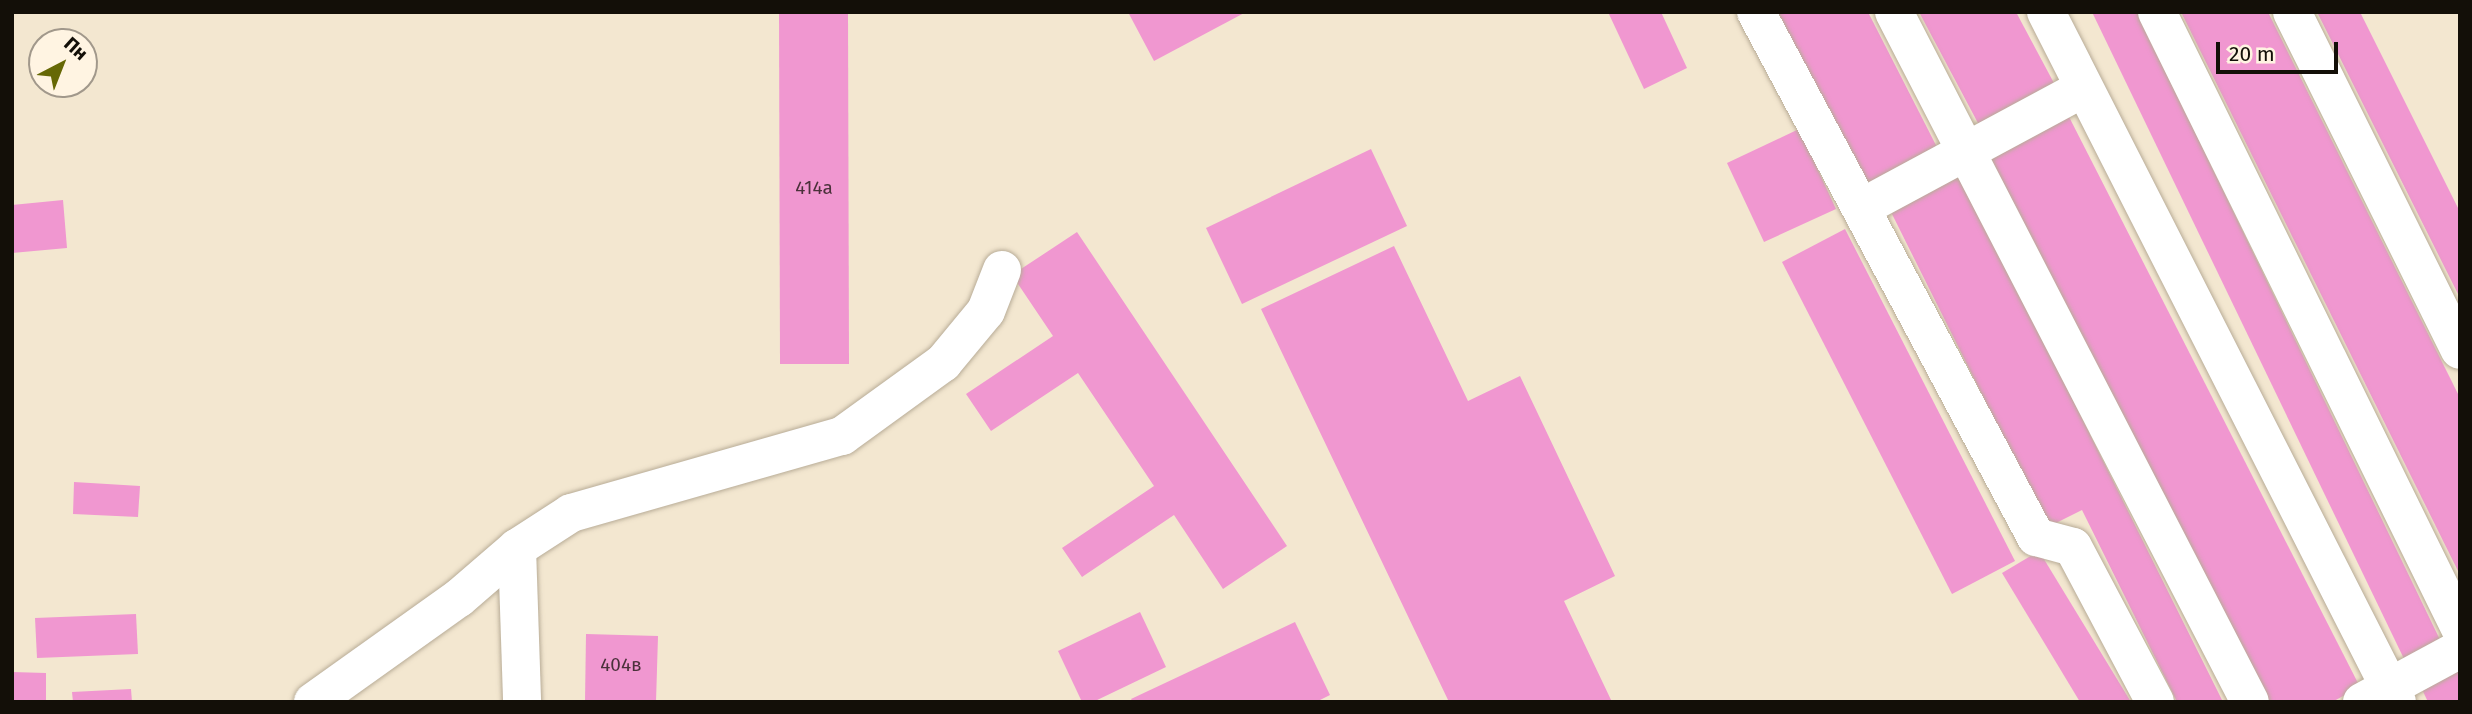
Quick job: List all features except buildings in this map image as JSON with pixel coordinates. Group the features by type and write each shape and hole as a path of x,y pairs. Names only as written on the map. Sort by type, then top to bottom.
{"street":[{"path":"1756,12 2036,537 2073,547 2155,702"},
{"path":"1894,12 2250,702"},
{"path":"2046,12 2383,697 2460,649"},
{"path":"2157,12 2460,628"},
{"path":"2292,12 2460,350"},
{"path":"1860,208 2084,88"},
{"path":"313,702 459,598 517,548 571,513 842,436 943,363 986,311 1002,270"},
{"path":"517,548 522,702"}]}
